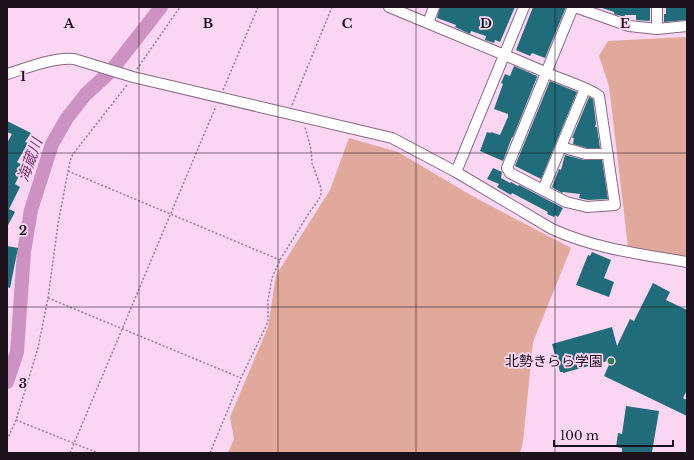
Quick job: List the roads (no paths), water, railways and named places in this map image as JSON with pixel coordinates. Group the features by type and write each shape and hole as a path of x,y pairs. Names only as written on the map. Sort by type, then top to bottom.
{"street":[{"path":"389,7 546,72 585,89 597,93 599,96 615,205 596,207 566,202 510,172 507,168 546,72 574,7 629,26 657,29 687,26"},
{"path":"428,23 434,7"},
{"path":"456,172 524,7"},
{"path":"657,7 657,29"},
{"path":"7,74 67,58 132,77 392,138 456,172 546,226 564,235 596,246 687,262"},
{"path":"543,190 585,89"},
{"path":"561,147 580,153 608,154"}],"waterway":[{"name":"海蔵川","path":"7,382 17,352 24,252 31,210 52,144 67,118 86,94 111,71 161,7"}],"place":[{"name":"北勢きらら学園","path":"611,361"}]}
